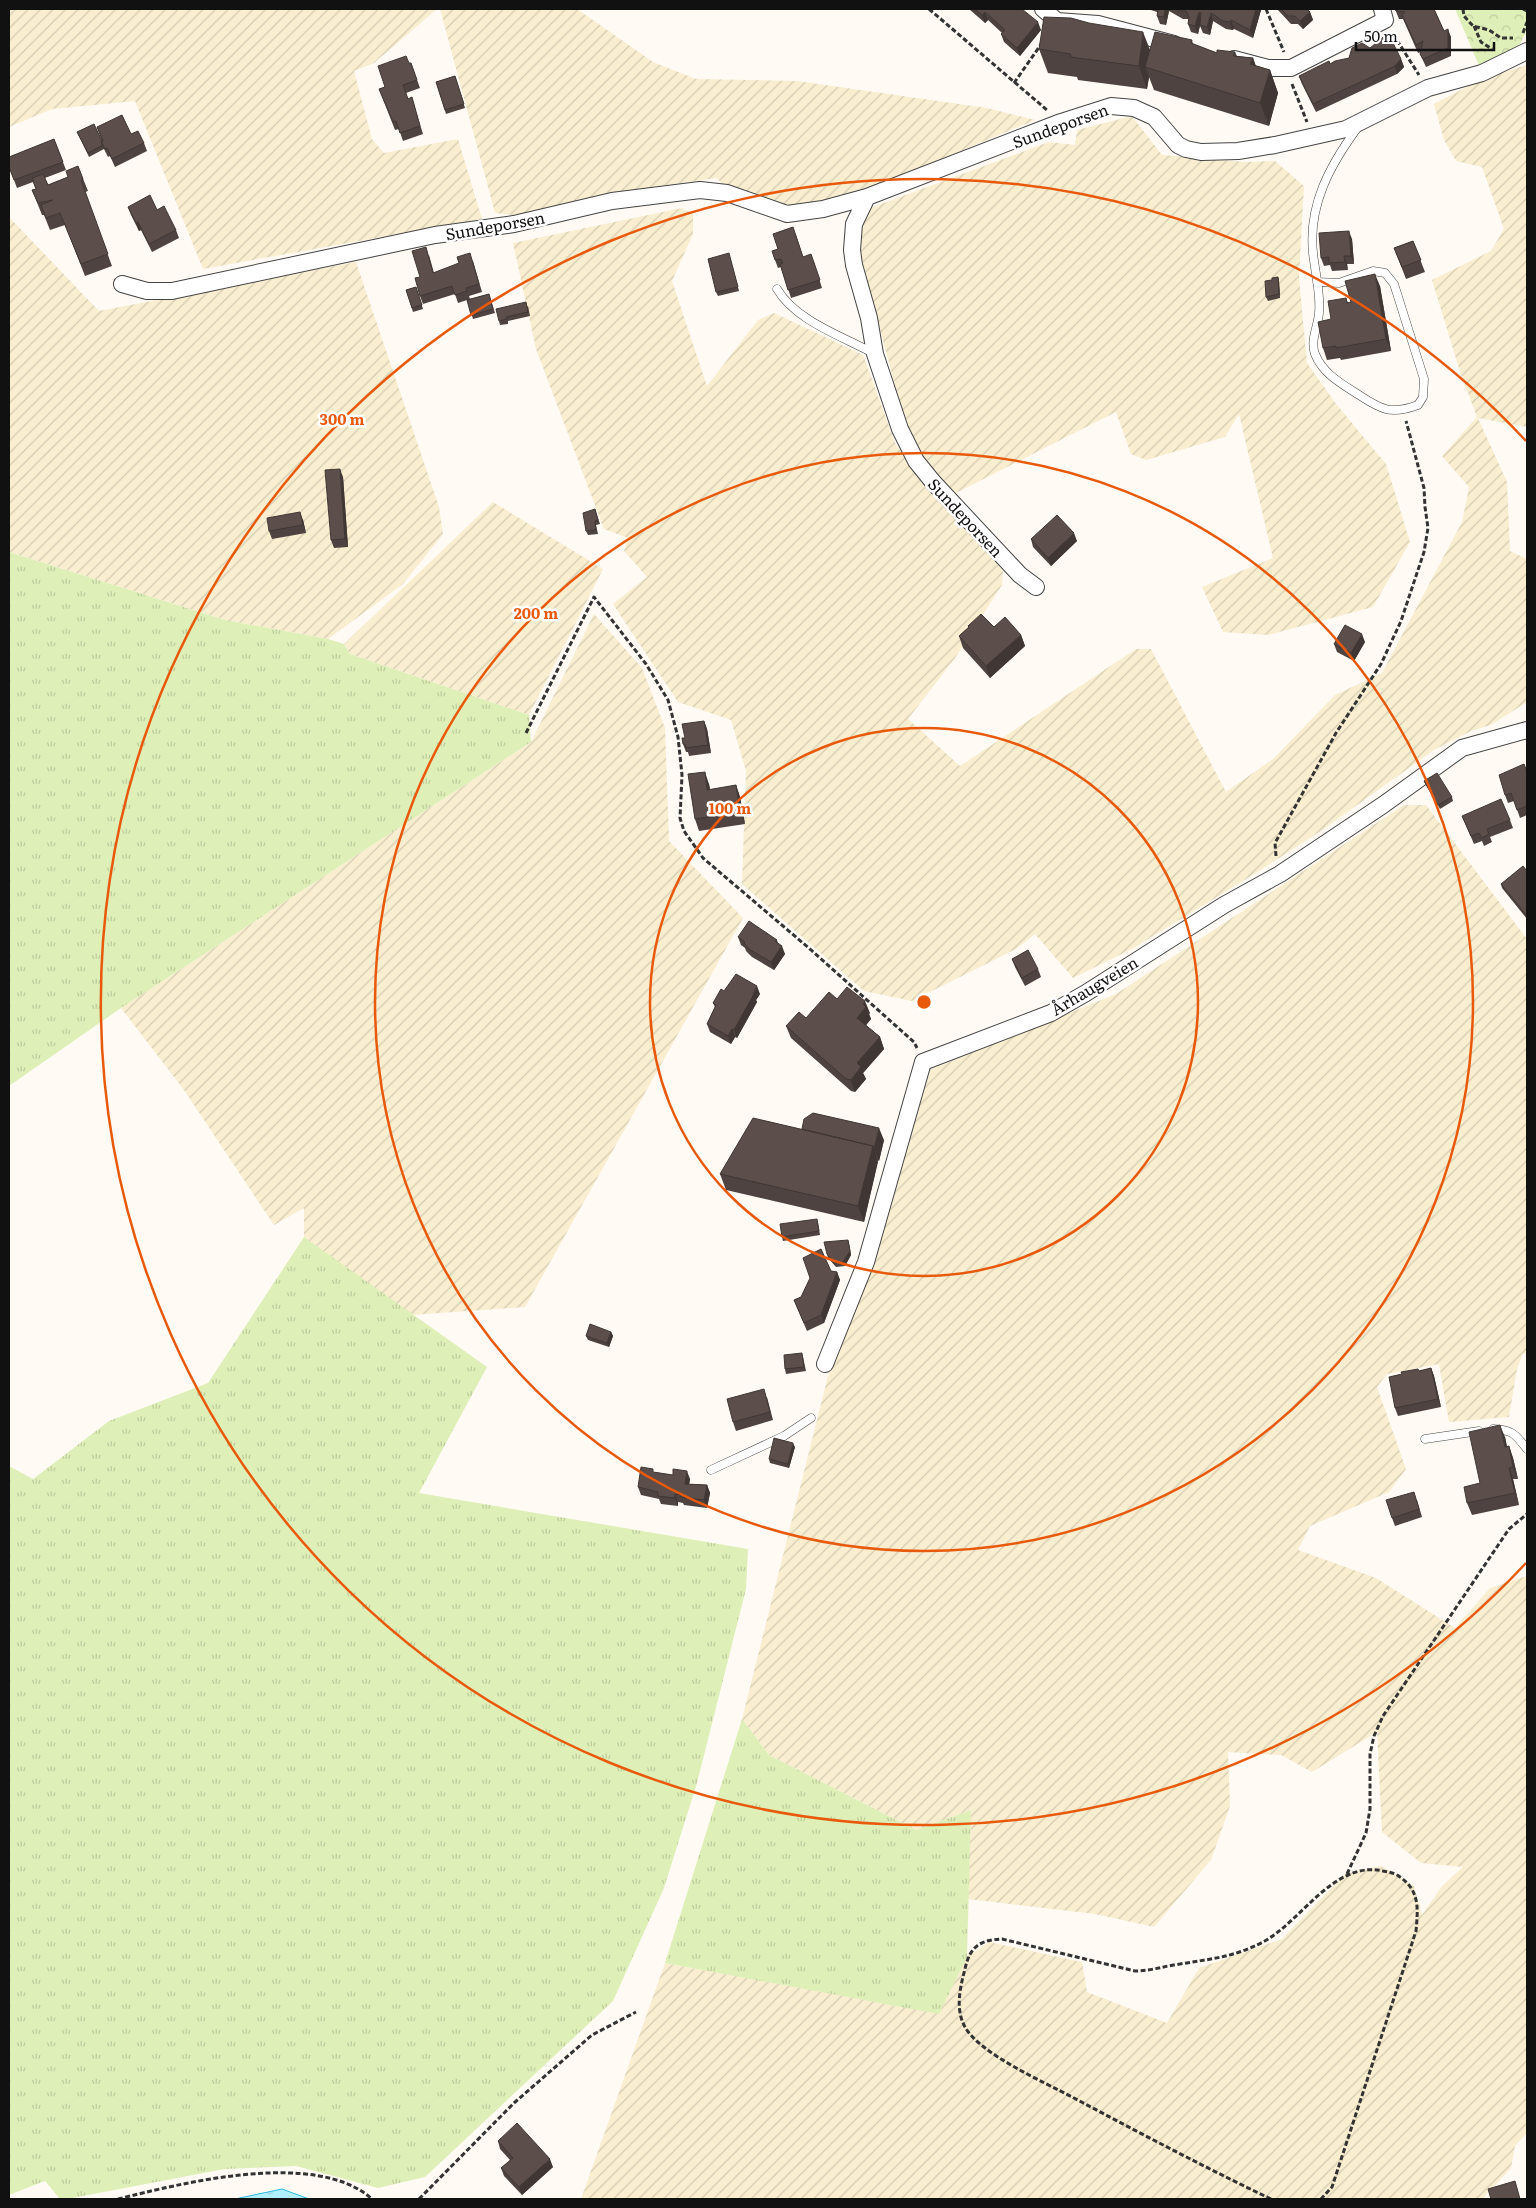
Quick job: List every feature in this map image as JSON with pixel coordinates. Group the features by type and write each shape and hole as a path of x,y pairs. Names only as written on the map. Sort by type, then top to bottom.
{"street":[{"path":"1043,9 1057,21 1098,24 1194,49"},
{"path":"1221,56 1268,68 1291,68 1383,14"},
{"name":"Sundeporsen","path":"122,284 147,291 172,291 435,236 514,224 612,201 700,190 727,193 787,214 823,209 867,197 1061,122 1111,106 1134,108 1154,117 1178,146 1201,152 1238,151 1275,145 1346,129 1428,88 1482,73 1527,51"},
{"name":"Sundeporsen","path":"867,197 854,224 852,250 858,282 869,318 875,354 900,429 916,461 934,482 1020,575 1036,587"},
{"name":"Århaugveien","path":"923,1062 1051,1013 1086,993 1224,905 1280,874 1462,748 1527,730"},
{"path":"825,1364 866,1262 923,1062"}],"lane":[{"name":"Sundeporsen","path":"1362,122 1345,144 1322,184 1317,202 1312,240 1320,313 1314,335 1314,352 1323,368 1336,380 1380,409 1404,410"},
{"path":"1317,282 1339,283 1373,271 1385,272 1394,284 1424,379 1423,397 1418,405 1404,410"},
{"path":"777,289 784,302 797,312 842,339 875,354"},
{"path":"711,1470 784,1436 811,1418"},
{"path":"1425,1439 1489,1429 1506,1430 1516,1434 1527,1450"}],"path":[{"path":"928,9 1061,122"},
{"path":"1463,9 1464,16 1473,26 1481,42 1490,49 1499,49"},
{"path":"1523,9 1527,11"},
{"path":"1383,14 1428,88"},
{"path":"1014,83 1057,21"},
{"path":"1473,26 1489,30 1501,38 1514,38 1525,33 1527,22"},
{"path":"1511,44 1514,38"},
{"path":"1280,874 1275,853 1275,843 1336,732 1381,664 1401,621 1424,552 1428,528 1424,507 1424,488 1404,410"},
{"path":"526,733 594,597 646,664 668,700 678,737 682,775 680,818 684,832 703,858 810,949 914,1042 923,1062"},
{"path":"1347,1874 1366,1833 1370,1809 1370,1754 1374,1736 1383,1716 1509,1528 1527,1514"},
{"path":"1271,2199 1179,2154 1014,2066 984,2047 966,2028 959,2010 965,1968 973,1949 982,1942 1002,1939 1135,1971 1150,1971 1179,1964 1216,1960 1239,1953 1276,1934 1334,1882 1347,1874 1362,1869 1396,1874 1408,1883 1414,1891 1418,1909 1416,1931 1332,2187 1321,2199"},
{"path":"419,2199 514,2103 578,2047 592,2035 636,2012"},
{"path":"118,2199 180,2184 233,2176 300,2174 356,2187 372,2199"}],"shaded area":[{"path":"9,9 437,9 374,63 354,71 372,139 384,153 458,139 482,219 203,269 135,101 52,109 9,127"},
{"path":"440,9 577,9 653,62 696,79 797,81 987,108 1035,120 865,191 796,209 729,192 717,178 660,186 520,216 495,213"},
{"path":"1527,65 1527,427 1478,418 1507,482 1510,551 1527,559 1527,702 1491,725 1471,731 1434,750 1321,831 1256,873 1132,949 1073,978 1035,934 1016,949 912,1001 864,991 742,884 746,771 731,720 678,702 613,604 647,577 624,551 628,538 604,529 536,349 513,243 682,208 693,214 693,234 672,281 707,386 758,320 774,313 863,355 896,445 1003,571 1002,585 955,658 908,719 960,766 1136,649 1151,649 1226,792 1273,759 1335,695 1382,673 1462,522 1469,487 1442,456 1477,417 1461,375 1432,280 1491,251 1504,229 1482,167 1456,161 1444,140 1434,104 1482,79"},
{"path":"1132,116 1162,155 1245,162 1275,161 1304,186 1299,277 1307,363 1337,405 1386,464 1410,542 1373,607 1268,635 1223,632 1202,587 1273,558 1239,414 1225,437 1146,460 1131,454 1116,412 952,495 910,442 859,250 865,210 1049,142 1075,145 1077,130"},
{"path":"9,217 99,311 356,262 439,507 443,534 403,584 328,639 225,620 9,552"},
{"path":"493,502 603,569 529,715 350,654 344,644"},
{"path":"594,614 642,668 665,728 669,841 743,918 525,1307 411,1315 304,1237 304,1208 274,1225 184,1090 121,1008 531,742"},
{"path":"1404,805 1426,805 1527,939 1527,1353 1523,1354 1517,1369 1509,1417 1449,1422 1439,1364 1387,1374 1377,1387 1406,1469 1389,1492 1310,1526 1298,1550 1376,1578 1455,1628 1490,1588 1527,1576 1527,2133 1515,2146 1511,2168 1482,2199 581,2199 665,1963 938,2013 967,1957 989,1942 1082,1962 1087,1992 1167,2023 1199,1968 1282,1939 1345,1874 1381,1866 1414,1886 1422,1915 1442,1886 1463,1867 1421,1863 1382,1832 1377,1732 1312,1772 1281,1755 1228,1752 1230,1806 1211,1860 1154,1927 1095,1914 968,1899 971,1810 916,1830 769,1755 742,1719 832,1360 927,1071 1116,994"}],"green space":[{"path":"1455,9 1527,9 1527,30 1520,44 1480,68"},
{"path":"9,552 225,620 328,639 344,644 350,654 529,715 531,742 121,1008 9,1086"},
{"path":"304,1237 487,1367 419,1493 748,1549 746,1589 697,1783 664,1888 613,2001 425,2177 378,2188 296,2166 225,2169 67,2199 60,2199 45,2181 9,2195 9,1466 33,1479 109,1421 208,1383"},
{"path":"742,1719 769,1755 916,1830 971,1810 967,1957 939,2014 665,1963"}],"water":[{"path":"282,2189 309,2199 235,2199"}],"building":[{"path":"975,9 1022,9 1038,22 1017,48 1001,34 1005,30 985,12 982,15"},
{"path":"1158,9 1165,9 1164,17 1157,16"},
{"path":"1176,9 1256,9 1250,30 1231,20 1230,22 1223,21 1211,13 1207,27 1200,25 1201,13 1199,12 1195,26 1188,24 1189,17 1186,11"},
{"path":"1281,9 1307,9 1310,12 1300,21 1295,16 1288,16"},
{"path":"1395,9 1434,9 1444,31 1448,29 1448,48 1423,59 1420,54 1423,41 1416,45 1402,15 1405,12 1396,11"},
{"path":"1044,17 1071,18 1143,32 1139,66 1070,57 1071,54 1039,49"},
{"path":"1155,32 1192,40 1191,43 1217,53 1217,50 1235,52 1233,56 1253,58 1250,64 1270,70 1260,103 1145,67"},
{"path":"1388,33 1401,59 1395,66 1313,104 1299,76 1329,61 1330,64 1349,58 1352,48 1362,43 1370,48"},
{"path":"406,56 409,63 411,63 417,80 403,85 408,99 412,97 420,126 400,133 396,121 393,122 379,89 385,87 378,66"},
{"path":"455,76 464,104 445,110 436,82"},
{"path":"122,115 131,134 138,131 144,143 112,159 107,148 105,149 101,142 103,141 97,127"},
{"path":"94,124 103,145 88,153 77,132"},
{"path":"54,139 63,162 14,180 9,167 9,157"},
{"path":"78,166 83,179 81,180 108,254 81,264 60,213 46,218 41,205 53,200 38,203 32,190 36,189 32,178 43,174 48,185 68,177 66,171"},
{"path":"150,195 157,210 164,206 176,230 149,244 128,207"},
{"path":"793,227 803,257 811,254 820,280 788,290 780,264 783,263 781,259 775,260 772,251 778,249 773,234"},
{"path":"1349,231 1351,256 1344,256 1345,262 1329,263 1329,257 1321,258 1319,233"},
{"path":"1413,241 1421,260 1402,267 1394,248"},
{"path":"426,247 433,273 459,263 457,257 470,253 479,284 466,288 467,291 455,295 452,286 420,296 415,278 420,277 412,251"},
{"path":"729,253 738,287 716,292 708,259"},
{"path":"1375,274 1386,339 1336,348 1336,346 1323,348 1318,322 1331,319 1328,301 1346,298 1347,303 1351,302 1345,281"},
{"path":"1278,277 1279,294 1266,297 1265,281"},
{"path":"416,287 422,305 412,308 406,290"},
{"path":"489,294 493,309 471,315 467,300"},
{"path":"526,302 528,312 506,317 507,319 499,321 496,309"},
{"path":"340,469 345,539 331,540 325,470"},
{"path":"595,509 598,520 595,521 596,530 586,531 583,513"},
{"path":"300,512 303,525 269,531 267,518"},
{"path":"1057,515 1074,533 1048,558 1031,539"},
{"path":"981,614 994,627 1005,617 1021,635 986,666 959,636"},
{"path":"1345,625 1362,634 1351,653 1334,644"},
{"path":"704,721 708,745 686,748 682,738 685,738 682,724"},
{"path":"1524,764 1527,772 1527,806 1517,810 1511,793 1505,795 1499,775"},
{"path":"705,772 707,790 736,785 740,812 695,819 688,774"},
{"path":"1437,773 1452,797 1438,805 1424,781"},
{"path":"1501,799 1510,820 1487,829 1489,834 1482,838 1479,833 1471,836 1462,816"},
{"path":"1523,866 1527,871 1527,916 1501,884"},
{"path":"749,921 777,940 775,941 782,946 771,962 749,949 745,942 738,937"},
{"path":"1028,950 1038,969 1022,978 1012,959"},
{"path":"736,974 757,986 734,1030 732,1029 728,1036 707,1024 716,1005 713,1003 721,989 724,991"},
{"path":"847,987 865,1001 863,1004 866,1007 857,1018 880,1037 857,1063 861,1067 851,1080 846,1079 786,1026 799,1012 806,1018 829,992 837,999"},
{"path":"813,1113 879,1128 874,1149 873,1146 802,1129 804,1119"},
{"path":"753,1118 873,1146 858,1206 720,1174"},
{"path":"817,1219 819,1231 782,1237 780,1224"},
{"path":"848,1240 850,1251 843,1262 834,1263 827,1254 824,1242"},
{"path":"821,1249 831,1271 837,1272 821,1315 804,1323 794,1300 801,1297 810,1278 803,1258"},
{"path":"590,1324 611,1332 607,1343 586,1336"},
{"path":"802,1353 804,1367 785,1369 784,1355"},
{"path":"1431,1368 1438,1399 1395,1408 1389,1377 1402,1374 1401,1372"},
{"path":"764,1389 770,1412 733,1422 727,1399"},
{"path":"1500,1425 1505,1447 1509,1446 1513,1467 1509,1468 1515,1493 1467,1503 1464,1487 1480,1483 1469,1432"},
{"path":"774,1438 793,1443 788,1464 769,1459"},
{"path":"641,1467 653,1469 653,1472 673,1475 673,1469 687,1471 685,1484 707,1485 704,1500 681,1497 681,1495 675,1494 675,1498 658,1496 658,1492 638,1487"},
{"path":"1414,1492 1419,1509 1392,1518 1386,1500"},
{"path":"517,2123 550,2159 519,2187 501,2168 513,2158 498,2141"},
{"path":"1515,2181 1520,2199 1491,2199 1488,2189"}]}
